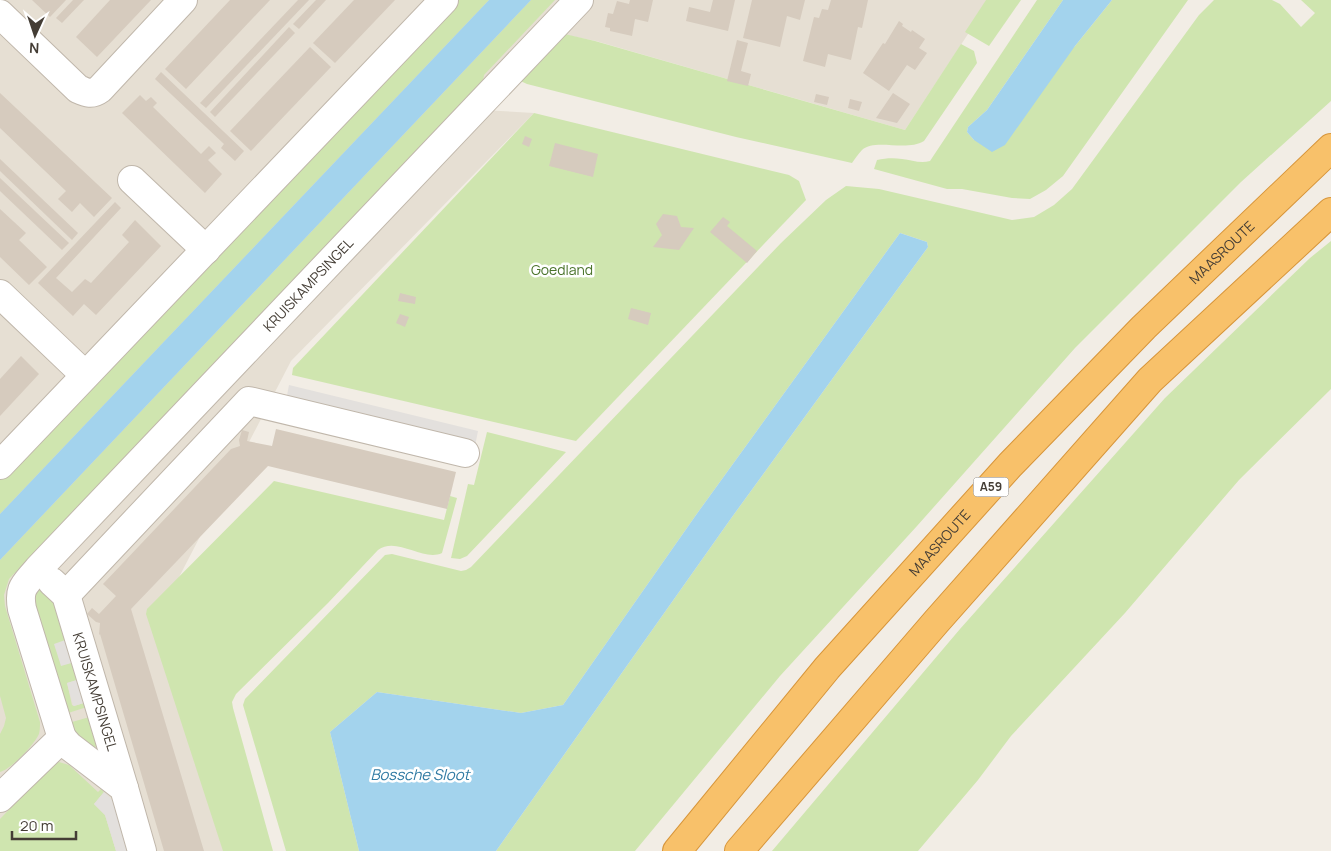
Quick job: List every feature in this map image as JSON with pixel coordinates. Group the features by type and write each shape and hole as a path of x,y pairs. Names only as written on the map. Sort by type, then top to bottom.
{"highway":[{"name":"MAASROUTE","path":"676,851 827,668 1010,466 1144,327 1331,148"},
{"path":"739,851 943,614 1150,380 1331,212"}],"street":[{"path":"0,14 78,89 89,94 100,90 183,0"},
{"path":"0,465 444,0"},
{"name":"KRUISKAMPSINGEL","path":"124,788 62,738 19,595 38,569 578,0"},
{"path":"132,180 206,250"},
{"path":"0,294 86,376"},
{"path":"38,569 66,595 249,401 465,452"},
{"name":"KRUISKAMPSINGEL","path":"66,595 142,851"},
{"path":"0,798 62,738"}],"shaded area":[{"path":"0,0 995,0 968,34 905,130 596,41 556,33 482,110 534,113 291,361 162,610 234,851 0,851"},
{"path":"289,385 478,431 475,446 286,401"},
{"path":"68,639 75,662 61,666 54,644"},
{"path":"80,679 87,702 74,706 67,683"},
{"path":"104,792 119,806 133,851 116,851 105,815 94,804"}],"green space":[{"path":"454,0 489,0 0,514 0,479"},
{"path":"531,0 555,0 484,75 483,81 9,579 4,595 5,606 40,726 37,738 28,750 10,767 0,772 0,734 6,718 0,696 0,560"},
{"path":"986,0 1021,0 989,46 965,32"},
{"path":"1037,0 1063,0 987,110 968,127 967,132 974,140 1075,46 1112,0 1188,0 1063,176 1046,190 1030,199 1012,198 962,189 947,189 874,169 877,160 890,158 919,162 930,161"},
{"path":"1214,0 1272,0 1280,4 1301,27 1315,13 1301,0 1331,0 1331,101 1241,182 1075,348 917,526 780,676 635,851 496,851 732,517 928,247 927,242 900,233 696,515 563,705 521,713 377,692 330,732 359,851 286,851 243,705 245,699 385,555 392,554 461,571 471,567 781,243 826,200 846,186 879,189 1012,220 1034,217 1054,205 1072,189 1199,15"},
{"path":"556,32 595,41 905,130 961,44 974,51 977,63 924,141 909,145 875,145 868,147 862,150 852,163 736,137 527,84 514,78"},
{"name":"Goedland","path":"534,113 789,175 799,181 806,200 576,441 292,375 293,368"},
{"path":"1331,241 1331,389 1239,480 1125,613 1011,736 978,780 918,851 772,851 960,629 1165,398 1310,258"},
{"path":"487,432 566,452 467,556 460,559 451,558 468,484 474,485"},
{"path":"274,481 444,520 450,496 457,498 442,553 435,555 427,554 393,546 385,546 378,550 328,603 236,694 232,702 233,708 273,851 223,851 146,614 147,609"},
{"path":"38,590 42,590 57,603 81,679 67,683 72,705 87,702 90,706 62,715 31,595"},
{"path":"93,716 97,746 91,749 65,724"},
{"path":"59,762 69,765 98,792 101,789 104,792 94,804 105,815 116,851 0,851 0,819 50,767"}],"water":[{"path":"489,0 531,0 0,560 0,514"},
{"path":"1063,0 1112,0 1075,46 1005,145 992,152 974,140 967,132 968,127 987,110"},
{"name":"Bossche Sloot","path":"900,233 927,242 928,247 732,517 496,851 359,851 330,732 377,692 521,713 563,705 696,515"}],"building":[{"path":"32,0 66,0 50,17"},
{"path":"73,0 84,0 62,23 56,18"},
{"path":"110,0 151,0 97,57 76,37"},
{"path":"230,0 270,0 186,89 165,69"},
{"path":"298,0 309,0 206,108 200,103"},
{"path":"316,0 326,0 299,29 293,24"},
{"path":"354,0 395,0 335,63 313,43"},
{"path":"630,0 653,0 648,22 635,19 632,36 610,31 610,28 605,27 608,13 613,14 617,1 629,4"},
{"path":"713,0 735,0 728,31 686,21 689,7 710,12"},
{"path":"752,0 805,0 800,20 787,16 780,47 743,38"},
{"path":"831,0 868,0 862,28 858,27 851,60 828,54 825,67 803,61 814,17 819,18 822,9 828,10"},
{"path":"899,21 903,24 902,26 925,39 919,48 927,53 915,70 907,65 889,91 863,73 883,43 885,44"},
{"path":"289,27 295,33 215,117 210,112"},
{"path":"737,40 748,43 741,71 751,74 748,86 727,81"},
{"path":"310,47 331,67 251,151 230,131"},
{"path":"161,72 244,151 235,161 221,148 224,144 155,79"},
{"path":"0,93 112,198 94,217 80,203 72,212 58,199 66,191 0,128"},
{"path":"893,93 910,104 897,123 876,118"},
{"path":"816,94 829,97 827,105 814,102"},
{"path":"140,95 146,101 151,97 157,103 153,107 201,154 209,146 216,153 208,160 222,174 205,193 122,113"},
{"path":"850,99 862,102 859,111 848,108"},
{"path":"525,136 532,139 529,147 522,144"},
{"path":"555,143 598,154 593,177 549,166"},
{"path":"0,159 78,233 72,240 0,171"},
{"path":"0,178 69,243 62,250 0,191"},
{"path":"115,202 121,208 56,278 72,292 85,279 91,283 129,242 122,235 135,220 161,246 96,315 84,304 73,316 38,283"},
{"path":"0,209 26,233 19,240 47,267 29,285 0,257"},
{"path":"663,214 677,216 681,227 694,228 679,250 653,247 662,235 656,224"},
{"path":"723,217 730,222 727,226 757,251 747,263 710,232"},
{"path":"400,293 416,297 415,304 398,301"},
{"path":"631,308 651,313 648,325 628,319"},
{"path":"400,314 409,317 405,327 396,323"},
{"path":"21,356 39,374 0,416 0,379"},
{"path":"276,429 456,472 447,509 268,466 131,609 204,851 164,851 99,635 100,623 87,614 92,608 99,614 116,596 103,584 231,449 240,446 239,440 242,430 249,432 247,441 272,446"}]}
